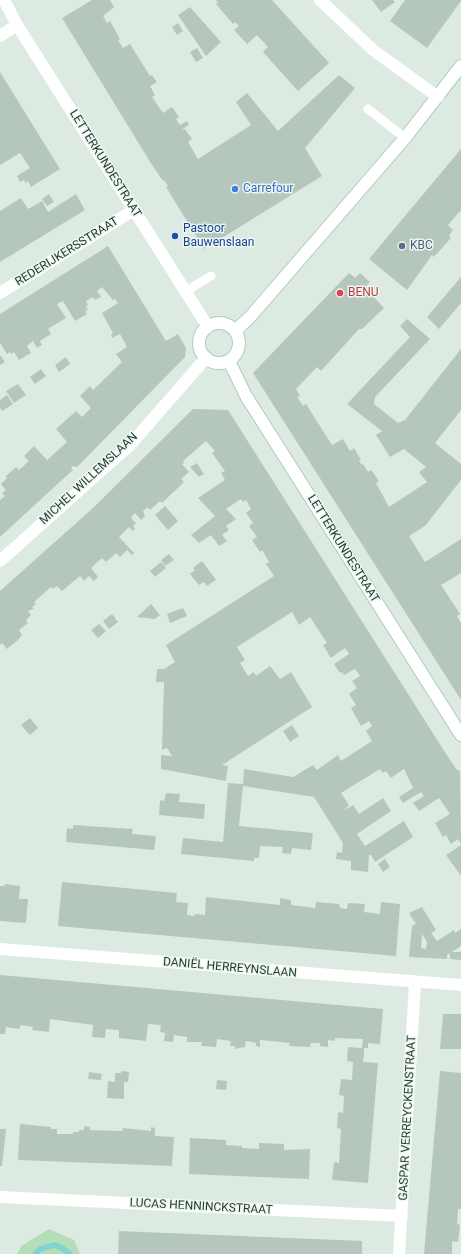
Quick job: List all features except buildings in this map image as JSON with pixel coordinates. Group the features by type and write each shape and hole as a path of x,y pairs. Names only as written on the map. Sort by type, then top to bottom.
{"street":[{"name":"LETTERKUNDESTRAAT","path":"4,0 17,25 208,327"},
{"path":"320,0 373,50 438,97"},
{"path":"0,36 17,25"},
{"path":"235,331 250,317 405,138 461,66"},
{"name":"REDERIJKERSSTRAAT","path":"0,293 134,210"},
{"path":"221,323 228,325 235,331 240,342 238,350 229,361 217,363 206,358 200,348 200,342 201,336 208,327 221,323"},
{"name":"MICHEL WILLEMSLAAN","path":"0,560 130,445 206,358"},
{"name":"LETTERKUNDESTRAAT","path":"229,361 246,396 461,735"},
{"name":"DANIËL HERREYNSLAAN","path":"0,949 461,986"},
{"name":"GASPAR VERREYCKENSTRAAT","path":"399,1254 416,983"},
{"name":"LUCAS HENNINCKSTRAAT","path":"0,1197 402,1216"}],"lane":[{"path":"368,109 405,138"},
{"path":"186,291 211,276"}],"green space":[{"path":"49,1229 74,1240 80,1254 17,1254 21,1246"}],"waterway":[{"path":"35,1254 40,1249 55,1245 70,1254"}],"place":[{"name":"Carrefour","path":"235,189"},
{"name":"Pastoor Bauwenslaan","path":"175,236"},
{"name":"KBC","path":"402,246"},
{"name":"BENU","path":"340,293"}]}
